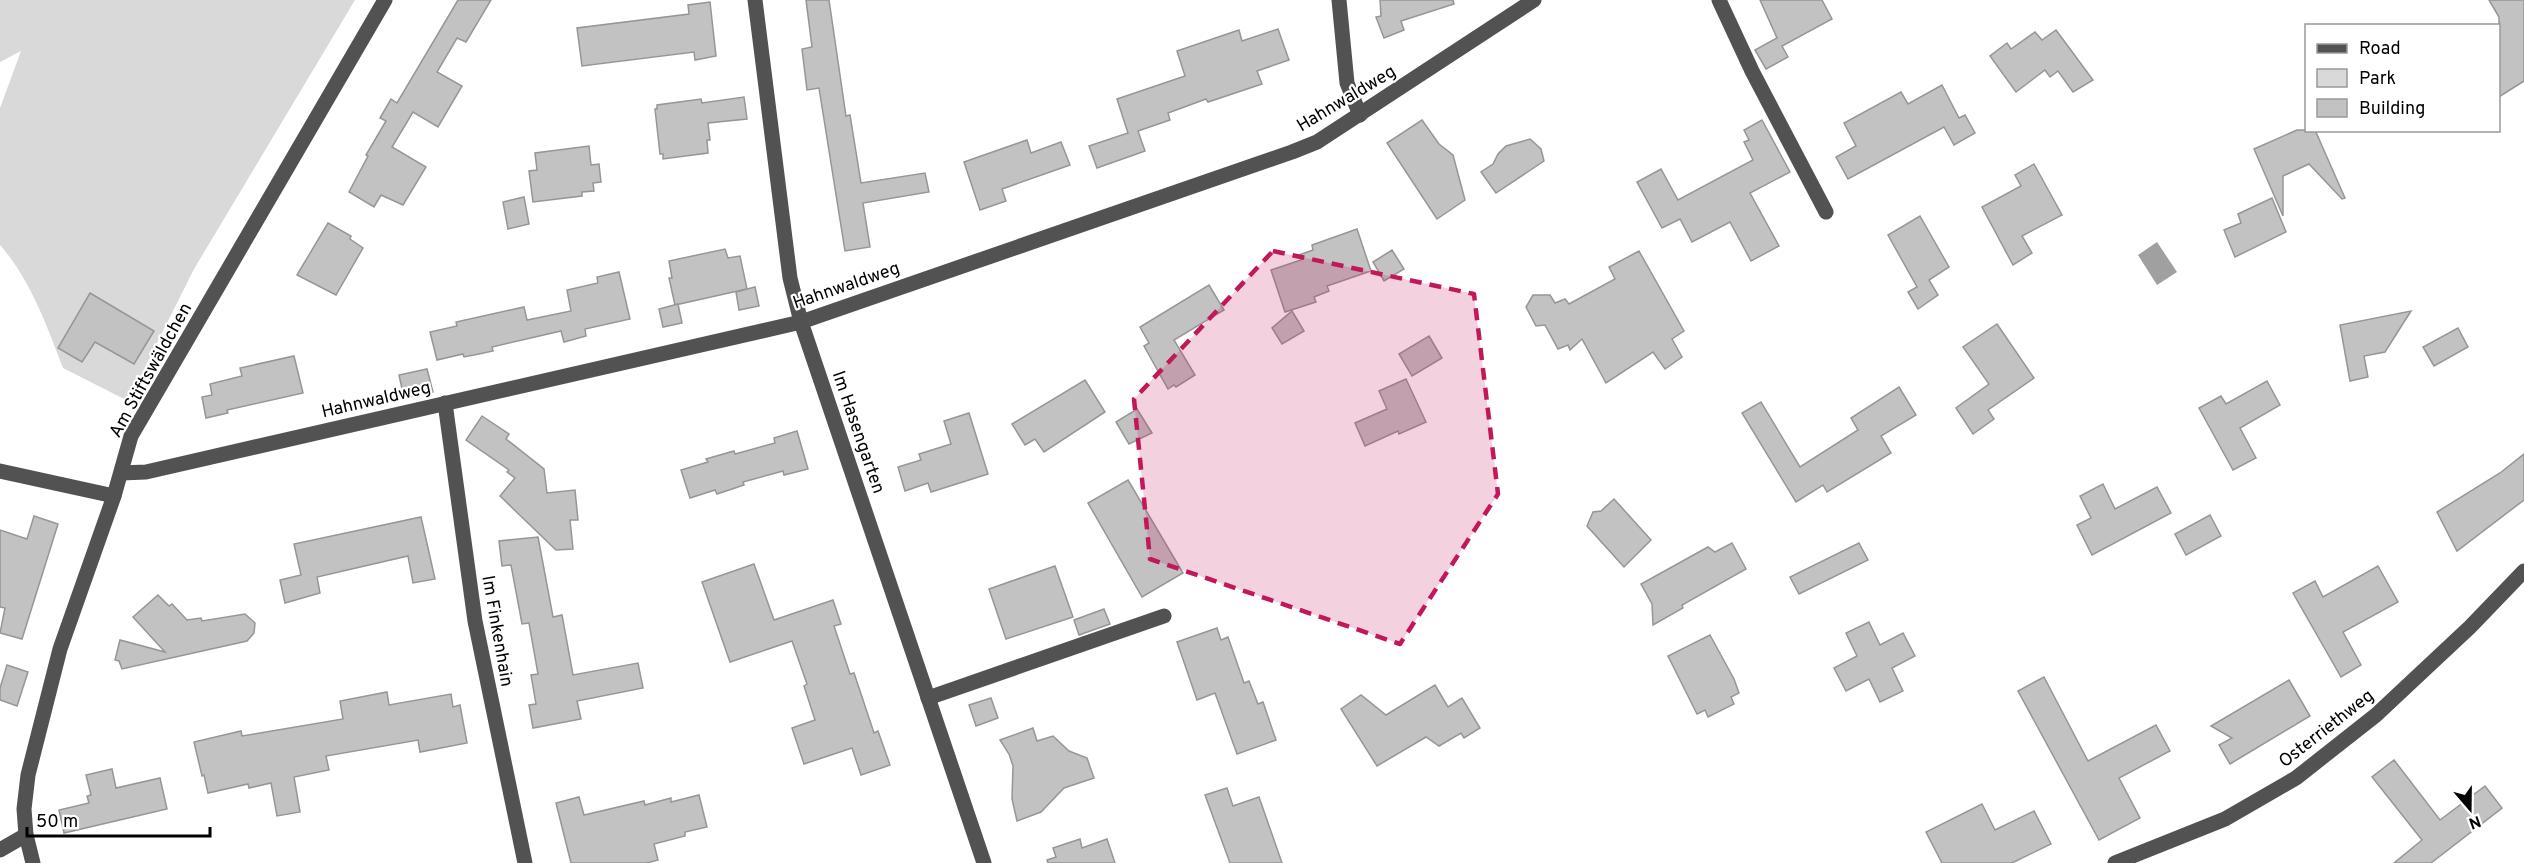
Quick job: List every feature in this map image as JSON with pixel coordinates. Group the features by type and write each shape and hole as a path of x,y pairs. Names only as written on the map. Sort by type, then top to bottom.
{"street":[{"name":"Am Stiftswäldchen","path":"33,863 26,835 24,809 28,775 57,660 114,496 131,436 385,0"},
{"name":"Im Hasengarten","path":"755,0 790,278 801,322 984,863"},
{"path":"1339,0 1347,83 1360,115"},
{"name":"Hahnwaldweg","path":"121,473 146,472 801,322 1317,142 1534,0"},
{"path":"1719,0 1752,71 1826,213"},
{"name":"Im Finkenhain","path":"445,403 475,621 525,863"},
{"path":"0,471 114,496"},
{"name":"Osterriethweg","path":"2115,863 2138,859 2225,819 2296,778 2376,715 2470,627 2524,571"},
{"path":"928,698 1164,616"},
{"path":"0,850 26,835"}],"highlighted area":[{"path":"1273,251 1474,294 1498,494 1400,644 1150,559 1134,399"}],"green space":[{"path":"0,0 355,0 194,269 128,401 63,368 29,288 11,258 0,245 0,108 21,51 0,62"}],"shaded area":[{"path":"2157,242 2177,272 2157,285 2138,255"}],"building":[{"path":"458,0 491,0 466,42 457,38 437,72 462,86 438,127 413,112 392,147 426,167 403,205 381,195 374,207 349,192 368,156 366,155 386,121 380,118 391,99 397,103"},
{"path":"806,0 829,0 846,116 850,115 861,183 925,173 929,192 863,203 870,247 845,251 819,88 807,90 802,49 812,47"},
{"path":"1380,0 1453,0 1454,4 1401,21 1404,30 1384,38 1376,17 1381,16"},
{"path":"1760,0 1822,0 1832,19 1782,46 1788,57 1766,69 1755,50 1777,38"},
{"path":"2489,0 2524,0 2524,81 2500,96 2500,24 2499,17"},
{"path":"710,2 716,56 695,60 694,52 582,66 577,28 689,14 688,5"},
{"path":"1278,29 1289,60 1257,71 1262,84 1208,102 1206,99 1168,113 1170,120 1138,131 1145,151 1097,168 1089,146 1128,133 1117,99 1185,76 1177,51 1239,30 1242,41"},
{"path":"2056,30 2093,80 2073,92 2058,71 2050,77 2045,70 2016,92 1990,56 2007,43 2011,49 2035,32 2042,40"},
{"path":"1942,85 1959,118 1965,115 1975,133 1954,145 1944,127 1848,179 1836,157 1856,146 1844,123 1901,92 1908,104"},
{"path":"744,97 747,119 708,123 710,140 707,140 708,153 663,159 663,154 660,154 655,109 657,105 701,99 702,103"},
{"path":"1422,120 1439,144 1453,155 1465,200 1437,219 1387,143"},
{"path":"1762,120 1790,172 1750,193 1779,246 1751,261 1730,222 1692,242 1680,219 1662,228 1637,182 1661,169 1678,200 1753,160 1744,142 1749,140 1744,130"},
{"path":"2297,130 2316,132 2345,198 2342,199 2309,164 2283,176 2283,216 2254,149"},
{"path":"1530,139 1541,149 1544,161 1496,193 1481,172 1493,164 1498,154 1506,146"},
{"path":"1027,140 1031,153 1061,142 1070,165 1002,189 1006,201 980,210 964,162"},
{"path":"589,146 591,165 599,164 601,182 593,183 594,191 582,192 582,196 533,202 529,171 537,170 535,153"},
{"path":"2034,164 2062,215 2022,236 2032,253 2013,265 1982,207 2021,186 2015,175"},
{"path":"524,197 529,224 508,229 503,202"},
{"path":"2272,198 2286,232 2235,257 2224,230 2241,223 2238,214"},
{"path":"1920,216 1949,267 1929,280 1938,295 1918,309 1908,292 1917,287 1888,235"},
{"path":"328,223 351,236 350,239 363,248 336,295 297,275"},
{"path":"1357,229 1371,271 1327,286 1329,291 1314,297 1316,302 1285,312 1271,270 1301,260 1299,255 1313,250 1312,245"},
{"path":"725,249 728,258 740,256 747,289 675,305 669,278 672,278 669,261"},
{"path":"1392,250 1404,269 1384,281 1373,262"},
{"path":"1639,251 1684,331 1672,339 1682,357 1665,369 1653,352 1606,383 1582,339 1570,350 1568,345 1558,349 1545,325 1536,326 1526,307 1533,295 1550,295 1555,303 1565,299 1569,304 1615,279 1609,267"},
{"path":"619,272 630,319 585,329 586,336 564,342 561,331 492,347 493,351 437,360 430,332 457,326 456,322 524,307 527,320 571,311 567,290 598,283 597,277"},
{"path":"1209,285 1224,310 1174,340 1195,375 1176,387 1174,385 1168,389 1144,346 1149,343 1140,327"},
{"path":"755,287 759,306 739,310 736,292"},
{"path":"90,293 154,331 134,364 95,342 82,362 58,348"},
{"path":"678,304 682,323 663,327 659,309"},
{"path":"1292,311 1304,331 1282,344 1272,328"},
{"path":"2411,311 2385,352 2364,356 2368,377 2350,381 2340,325"},
{"path":"1997,324 2034,378 1988,410 1994,419 1973,434 1956,408 1989,384 1963,347"},
{"path":"2458,328 2468,347 2434,366 2423,347"},
{"path":"1429,336 1442,358 1412,376 1399,354"},
{"path":"294,356 303,393 227,410 228,413 206,418 202,397 212,395 210,384 242,376 240,368"},
{"path":"427,369 433,392 404,398 399,375"},
{"path":"1406,379 1426,422 1399,434 1398,431 1365,446 1355,423 1387,409 1379,391"},
{"path":"1085,380 1105,412 1044,452 1035,439 1025,445 1012,424"},
{"path":"2267,381 2280,405 2240,428 2256,458 2233,470 2199,408 2221,396 2226,404"},
{"path":"1899,387 1916,415 1881,436 1891,453 1827,492 1823,485 1796,502 1742,413 1761,402 1800,467 1858,430 1851,418"},
{"path":"1137,409 1152,433 1129,444 1116,422"},
{"path":"969,413 988,474 931,492 928,483 905,491 898,467 921,460 919,454 951,444 944,421"},
{"path":"482,416 509,434 506,439 544,469 547,493 575,490 578,520 570,520 573,549 556,550 500,496 515,478 507,472 509,470 466,440"},
{"path":"797,431 808,469 784,475 783,471 743,482 744,485 717,494 715,490 690,498 681,470 708,462 706,459 775,443 774,438"},
{"path":"2524,454 2524,500 2457,551 2437,512 2500,473"},
{"path":"1128,480 1183,573 1142,597 1088,503"},
{"path":"2103,484 2115,509 2157,487 2171,513 2092,555 2077,525 2091,518 2080,496"},
{"path":"1614,499 1651,540 1624,567 1587,526 1593,512 1601,511"},
{"path":"2210,515 2221,536 2186,555 2175,534"},
{"path":"34,516 58,524 22,639 0,633 5,608 0,607 0,530 27,539"},
{"path":"421,517 435,579 413,583 408,556 317,577 320,593 285,603 280,580 301,575 294,544"},
{"path":"538,537 553,617 562,615 573,675 638,663 643,688 577,701 581,719 533,728 529,705 536,704 531,675 538,674 529,623 522,624 511,565 502,566 499,541"},
{"path":"1732,543 1746,569 1682,605 1683,608 1653,625 1652,604 1641,584 1708,547 1715,552"},
{"path":"1859,543 1868,560 1799,594 1790,577"},
{"path":"754,564 774,620 833,600 841,624 834,626 850,674 854,673 874,733 878,731 890,765 861,775 852,748 804,764 792,728 815,720 804,686 807,684 792,641 730,662 702,582"},
{"path":"1055,566 1073,617 1006,639 989,589"},
{"path":"2378,566 2398,602 2343,632 2361,665 2341,677 2293,593 2315,581 2323,597"},
{"path":"158,595 169,606 172,604 187,620 201,618 202,621 245,614 255,623 254,633 247,641 122,669 119,661 115,660 120,640 165,652 133,617"},
{"path":"1104,609 1110,624 1079,635 1074,620"},
{"path":"1869,622 1880,645 1903,633 1915,656 1892,668 1903,691 1880,702 1869,679 1846,691 1834,668 1857,656 1846,633"},
{"path":"1217,628 1221,640 1228,637 1244,683 1249,681 1258,704 1263,702 1276,740 1237,754 1215,693 1197,700 1177,642"},
{"path":"1710,635 1739,693 1731,697 1734,704 1708,717 1705,710 1697,714 1668,656"},
{"path":"7,665 28,672 17,706 0,700 0,688"},
{"path":"2044,677 2088,761 2156,725 2170,751 2119,778 2140,818 2099,840 2018,691"},
{"path":"2289,680 2310,716 2230,764 2219,745 2232,738 2211,726"},
{"path":"1435,685 1448,707 1462,698 1480,728 1464,738 1461,733 1439,746 1426,737 1377,766 1341,709 1361,695 1386,715"},
{"path":"387,692 389,705 451,694 453,707 460,705 467,743 420,752 418,740 326,756 329,770 294,777 300,812 277,816 271,783 249,788 248,784 208,793 194,742 241,731 242,736 343,719 340,701"},
{"path":"991,698 998,718 976,726 969,705"},
{"path":"1033,728 1037,741 1053,736 1069,751 1087,758 1094,778 1064,788 1041,812 1017,821 1012,799 1013,766 1000,740"},
{"path":"2394,760 2440,820 2485,786 2502,808 2431,863 2394,863 2422,840 2372,777"},
{"path":"112,769 116,788 160,778 167,809 64,833 59,810 89,803 87,796 91,795 86,775"},
{"path":"1227,788 1233,806 1259,797 1282,863 1230,863 1205,795"},
{"path":"699,795 707,827 685,832 685,836 654,844 658,860 647,863 571,863 556,803 579,797 584,815 644,801 645,805 671,798 671,802"},
{"path":"1982,804 1995,830 2034,811 2051,844 2012,863 1942,863 1926,832"},
{"path":"1080,839 1082,848 1107,839 1115,863 1048,863 1047,860 1056,857 1053,848"}]}
